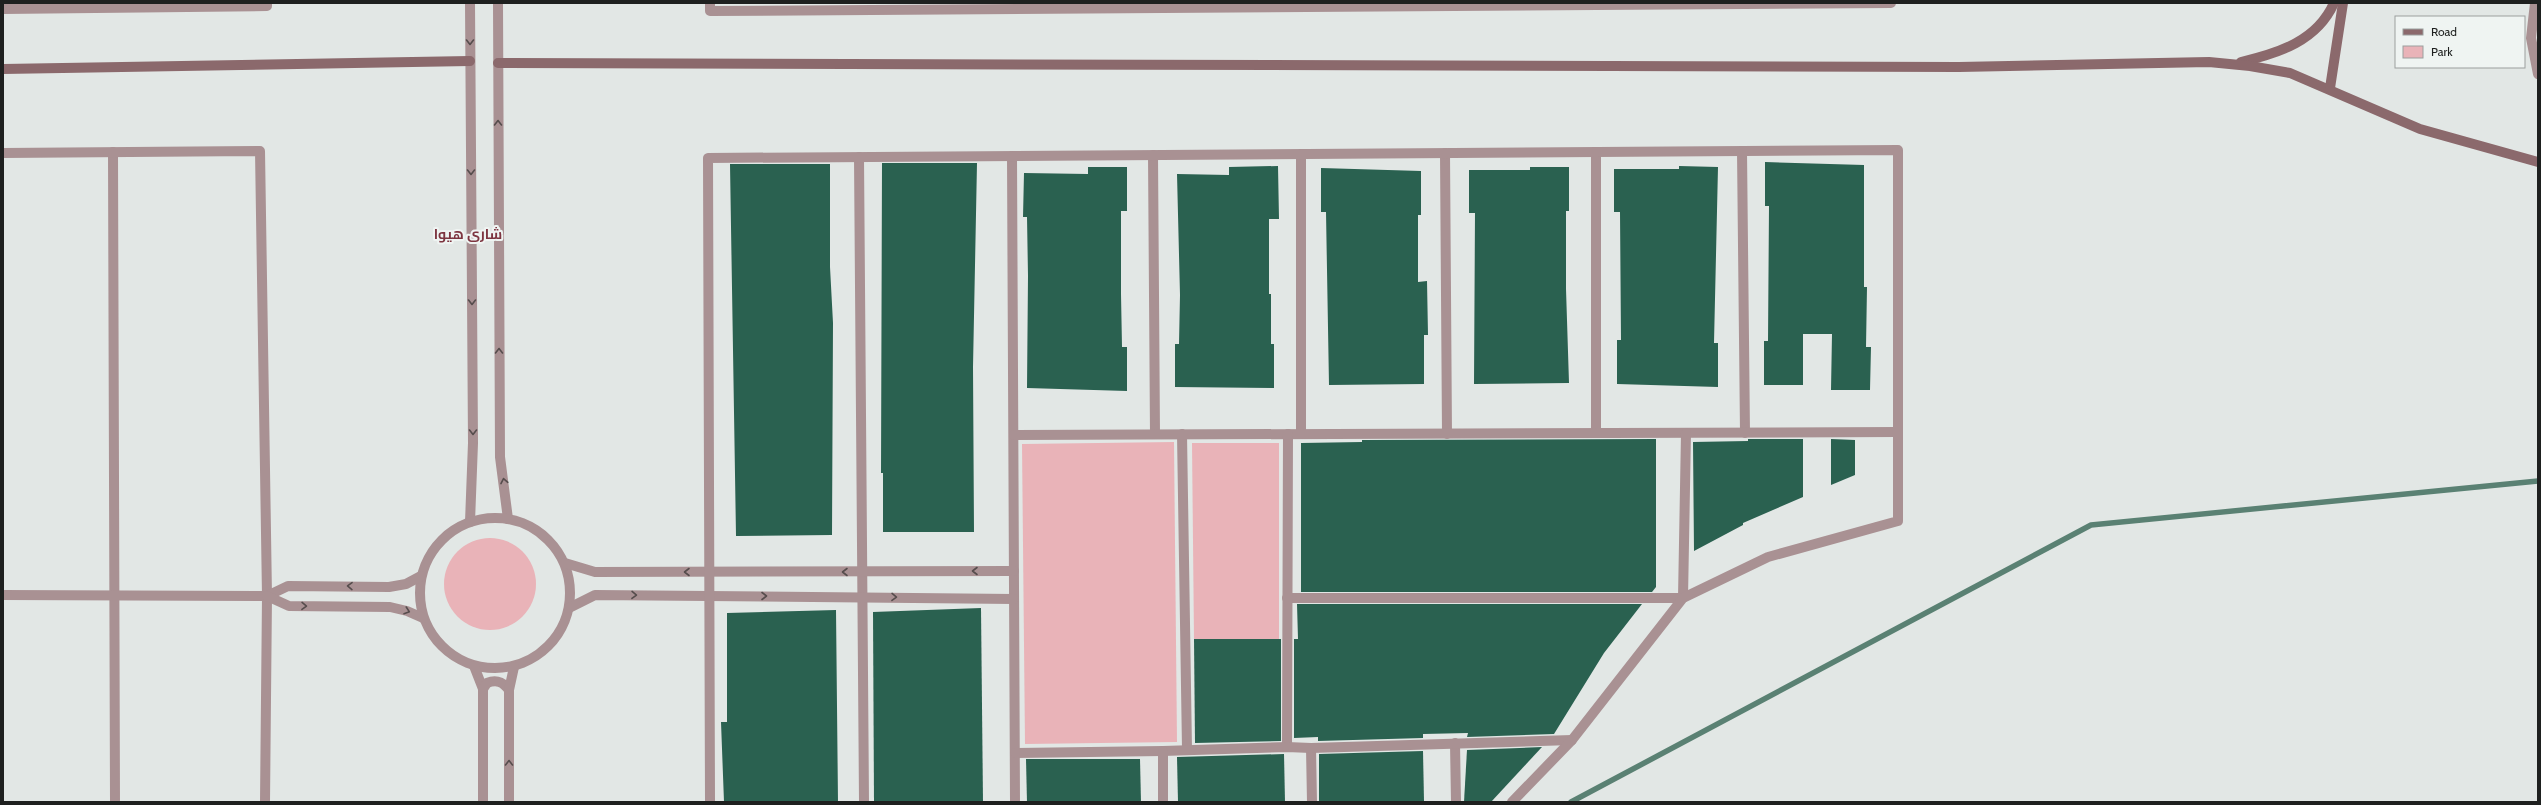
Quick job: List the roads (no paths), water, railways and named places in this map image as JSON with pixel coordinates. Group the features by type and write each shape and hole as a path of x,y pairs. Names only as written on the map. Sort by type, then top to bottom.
{"street":[{"path":"3,9 114,5 267,6 267,3"},
{"path":"470,3 473,443 470,522"},
{"path":"498,3 500,457 508,519"},
{"path":"710,3 710,11 856,7 1891,3"},
{"path":"2233,64 2274,54 2309,37 2329,14 2334,3"},
{"path":"2330,88 2343,3"},
{"path":"2535,3 2531,38 2538,74"},
{"path":"3,68 470,61"},
{"path":"498,63 1951,67 2168,62 2233,64 2290,73 2330,88 2420,128 2538,162"},
{"path":"710,802 708,596 708,158 1898,150 1898,521 1768,557 1682,598 1287,598"},
{"path":"3,153 260,151 267,596 265,802"},
{"path":"1742,151 1745,433"},
{"path":"113,152 115,802"},
{"path":"1596,152 1596,433"},
{"path":"1445,153 1448,434"},
{"path":"1301,154 1301,434"},
{"path":"1153,155 1155,434"},
{"path":"1012,156 1015,802"},
{"path":"859,157 861,572 864,802"},
{"path":"1014,434 1898,432"},
{"path":"1512,802 1572,740 1682,598 1686,433"},
{"path":"1182,434 1187,749"},
{"path":"1287,747 1288,434"},
{"path":"485,518 508,519 533,528 547,539 565,563 570,580 571,598 565,622 556,638 544,650 530,660 514,667 494,669 474,666 457,659 443,649 431,634 423,618 418,597 420,576 427,558 438,542 453,530 470,522 485,518"},
{"path":"565,563 595,572 1014,571"},
{"path":"267,596 288,586 389,587 406,584 420,576"},
{"path":"3,595 267,596 288,606 390,607 407,611 423,618"},
{"path":"568,608 595,595 1014,599"},
{"path":"474,666 483,689 483,802"},
{"path":"509,802 508,690 514,667"},
{"path":"483,689 487,683 496,681 504,684 508,690"},
{"path":"1015,753 1163,751 1187,749 1287,747 1312,748 1572,740"},
{"path":"1455,743 1456,802"},
{"path":"1312,748 1312,802"},
{"path":"1163,751 1163,802"}],"waterway":[{"path":"1571,802 2091,525 2538,481"}],"district":[{"name":"شاری هیوا","path":"468,234"}]}
